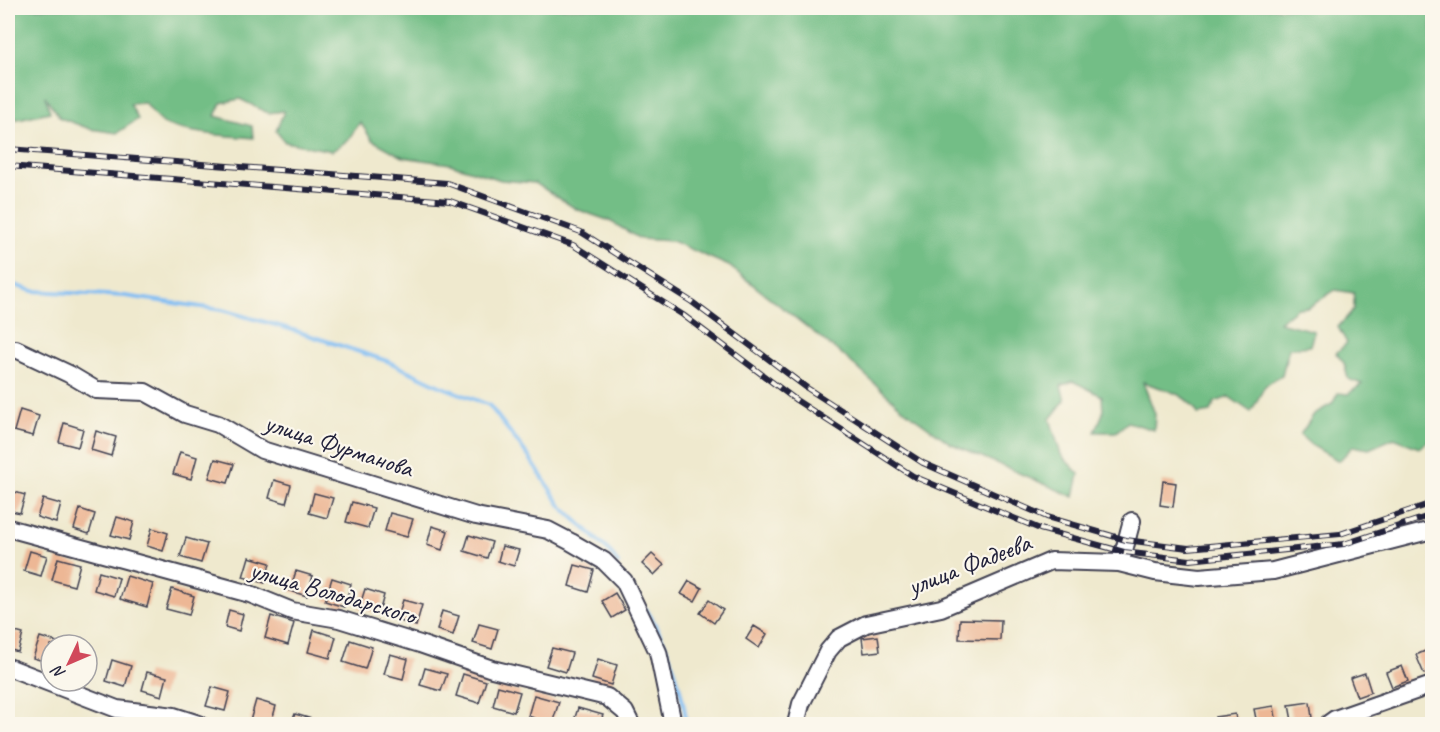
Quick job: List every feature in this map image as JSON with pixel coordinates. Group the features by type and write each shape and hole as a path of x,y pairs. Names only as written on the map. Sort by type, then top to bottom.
{"street":[{"name":"улица Фурманова","path":"8,349 16,349 69,374 96,390 145,392 185,414 218,424 262,450 476,516 548,530 604,561 624,581 658,652 674,724"},
{"path":"1119,563 1132,522"},
{"name":"улица Володарского","path":"8,528 250,594 292,611 339,619 492,669 607,697 625,712 631,724"},
{"name":"улица Фадеева","path":"796,724 801,704 828,651 839,638 866,624 940,608 1051,561 1119,563 1155,572 1199,577 1273,571 1432,530"},
{"path":"8,667 117,709 174,716 198,724"},
{"path":"1328,724 1335,719 1432,685"}],"green space":[{"path":"8,8 1432,8 1432,439 1419,448 1394,438 1369,449 1353,446 1339,461 1311,445 1300,435 1314,414 1332,404 1338,393 1348,394 1362,384 1348,379 1344,363 1336,353 1347,343 1338,327 1354,309 1354,293 1335,290 1309,307 1297,308 1279,322 1314,331 1310,346 1289,348 1282,375 1265,386 1251,412 1229,397 1215,402 1211,412 1198,414 1188,401 1167,390 1143,382 1155,414 1154,430 1128,422 1116,432 1095,432 1103,413 1102,396 1073,381 1061,386 1065,400 1050,419 1061,455 1079,474 1074,497 950,443 903,409 844,356 729,266 672,241 640,239 610,221 576,209 535,183 501,180 450,164 403,157 372,140 360,122 348,140 332,151 285,142 276,131 284,111 268,113 240,99 221,103 215,116 252,126 253,138 204,133 167,125 158,119 145,103 130,104 138,119 117,133 90,129 60,118 45,96 50,112 18,119 8,118"}],"building":[{"path":"20,410 39,416 33,436 14,431"},
{"path":"64,423 83,429 78,447 59,442"},
{"path":"96,431 116,437 111,456 91,450"},
{"path":"180,452 197,457 191,479 173,474"},
{"path":"215,459 234,464 228,483 209,478"},
{"path":"274,480 291,485 286,503 269,498"},
{"path":"1163,481 1176,483 1173,507 1160,505"},
{"path":"8,490 25,495 20,513 8,510"},
{"path":"314,493 333,498 327,518 309,513"},
{"path":"43,499 61,504 56,523 37,517"},
{"path":"352,502 374,508 368,528 346,522"},
{"path":"80,509 95,514 89,534 74,529"},
{"path":"390,513 413,519 407,537 385,531"},
{"path":"117,517 134,522 129,540 111,535"},
{"path":"432,526 448,531 442,550 427,545"},
{"path":"152,528 168,533 163,551 147,546"},
{"path":"469,535 492,542 487,558 464,551"},
{"path":"186,538 207,544 201,563 180,557"},
{"path":"502,546 519,550 514,566 498,561"},
{"path":"30,551 47,556 41,576 24,571"},
{"path":"652,554 664,565 654,575 642,564"},
{"path":"249,557 270,563 265,583 243,577"},
{"path":"58,558 80,564 74,586 52,580"},
{"path":"575,565 594,570 588,592 569,586"},
{"path":"296,571 313,576 307,596 290,591"},
{"path":"99,572 119,578 114,596 94,590"},
{"path":"127,576 153,584 147,607 120,599"},
{"path":"332,578 351,584 344,607 325,601"},
{"path":"689,581 702,588 695,601 681,594"},
{"path":"172,589 194,596 189,615 166,609"},
{"path":"365,589 384,595 379,613 359,608"},
{"path":"615,593 625,610 612,618 602,601"},
{"path":"403,600 422,605 416,626 397,620"},
{"path":"709,600 723,610 714,623 700,613"},
{"path":"229,610 243,614 239,631 225,627"},
{"path":"442,611 459,616 453,635 437,630"},
{"path":"271,616 294,623 288,645 265,638"},
{"path":"960,619 1001,620 1000,640 959,639"},
{"path":"479,624 498,629 492,649 473,643"},
{"path":"754,626 767,634 759,648 746,639"},
{"path":"8,630 23,634 18,652 8,649"},
{"path":"314,630 336,637 330,658 308,652"},
{"path":"878,636 880,651 864,653 862,638"},
{"path":"39,640 39,660 33,658"},
{"path":"350,640 372,647 365,669 343,662"},
{"path":"552,648 572,653 566,672 546,666"},
{"path":"1432,648 1432,670 1424,674 1416,655"},
{"path":"390,654 408,659 403,679 384,674"},
{"path":"598,659 617,665 611,685 592,679"},
{"path":"112,660 131,666 125,687 106,681"},
{"path":"1402,666 1408,681 1392,687 1386,672"},
{"path":"425,668 447,674 441,691 420,685"},
{"path":"147,672 167,677 162,696 142,690"},
{"path":"1365,673 1371,692 1357,697 1350,678"},
{"path":"463,674 486,681 479,703 456,696"},
{"path":"498,686 520,692 514,712 493,706"},
{"path":"212,687 230,692 225,711 206,706"},
{"path":"534,695 559,702 552,724 528,716"},
{"path":"256,700 276,706 271,724 250,721"},
{"path":"1310,702 1312,718 1292,721 1289,705"},
{"path":"1274,706 1277,724 1257,724 1254,709"},
{"path":"578,708 603,715 600,724 573,724"},
{"path":"295,714 312,719 310,724 291,724"},
{"path":"1235,714 1237,724 1216,724 1215,717"}],"waterway":[{"path":"8,283 33,291 125,296 222,310 290,329 387,361 440,386 489,405 529,457 561,506 611,553 618,564"},
{"path":"646,609 661,636 672,665 687,724"}],"railway":[{"path":"8,149 447,183 581,232 692,302 807,388 923,463 1047,517 1126,540 1188,548 1340,534 1432,503"},
{"path":"8,166 450,201 573,245 683,315 796,400 913,476 1040,529 1124,552 1190,560 1344,544 1432,515"}]}
